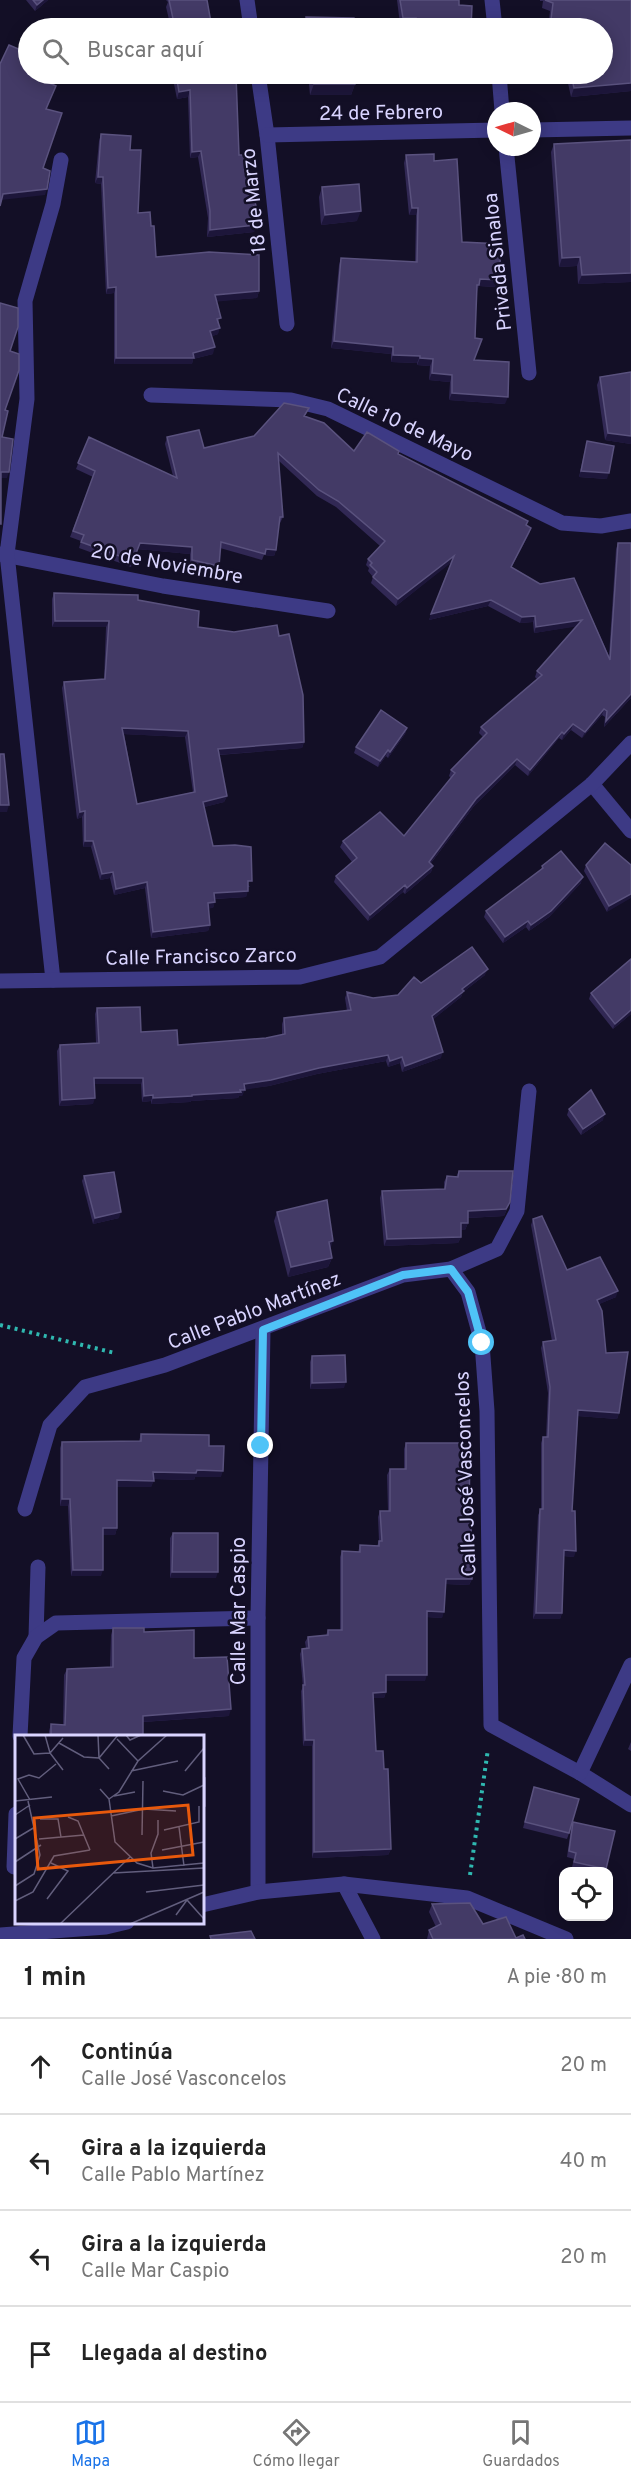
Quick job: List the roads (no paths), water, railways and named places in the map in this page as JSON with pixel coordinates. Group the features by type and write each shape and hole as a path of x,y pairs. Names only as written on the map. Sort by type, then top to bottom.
{"street":[{"path":"247,0 250,18"},
{"path":"492,0 494,18"},
{"name":"18 de Marzo","path":"259,84 287,324"},
{"path":"500,84 501,102"},
{"path":"541,130 631,128"},
{"name":"24 de Febrero","path":"267,135 487,130"},
{"name":"Privada Sinaloa","path":"507,156 529,373"},
{"path":"53,980 4,554 27,399 25,301 53,204 61,160"},
{"name":"Calle 10 de Mayo","path":"151,396 291,400 328,409 562,523 601,526 631,521"},
{"name":"20 de Noviembre","path":"4,554 163,586 328,611"},
{"name":"Calle Francisco Zarco","path":"0,981 300,977 380,957 591,784 631,743"},
{"path":"591,784 631,831"},
{"path":"451,1269 497,1250 517,1211 529,1091"},
{"name":"Calle Pablo Martínez","path":"25,1509 50,1425 85,1387 165,1365 263,1330 403,1275 451,1269"},
{"name":"Calle José Vasconcelos","path":"451,1269 468,1292 482,1343 487,1411 491,1725 580,1773"},
{"name":"Calle Mar Caspio","path":"258,1892 258,1618 263,1330"},
{"path":"36,1637 38,1567"},
{"path":"20,1735 24,1658 36,1637 56,1623 258,1618"},
{"path":"631,1665 580,1773 631,1805"},
{"path":"14,1867 15,1840"},
{"path":"344,1884 373,1939"},
{"path":"204,1905 258,1892 344,1884 467,1898 566,1939"},
{"path":"0,1935 109,1933 126,1924"}]}
